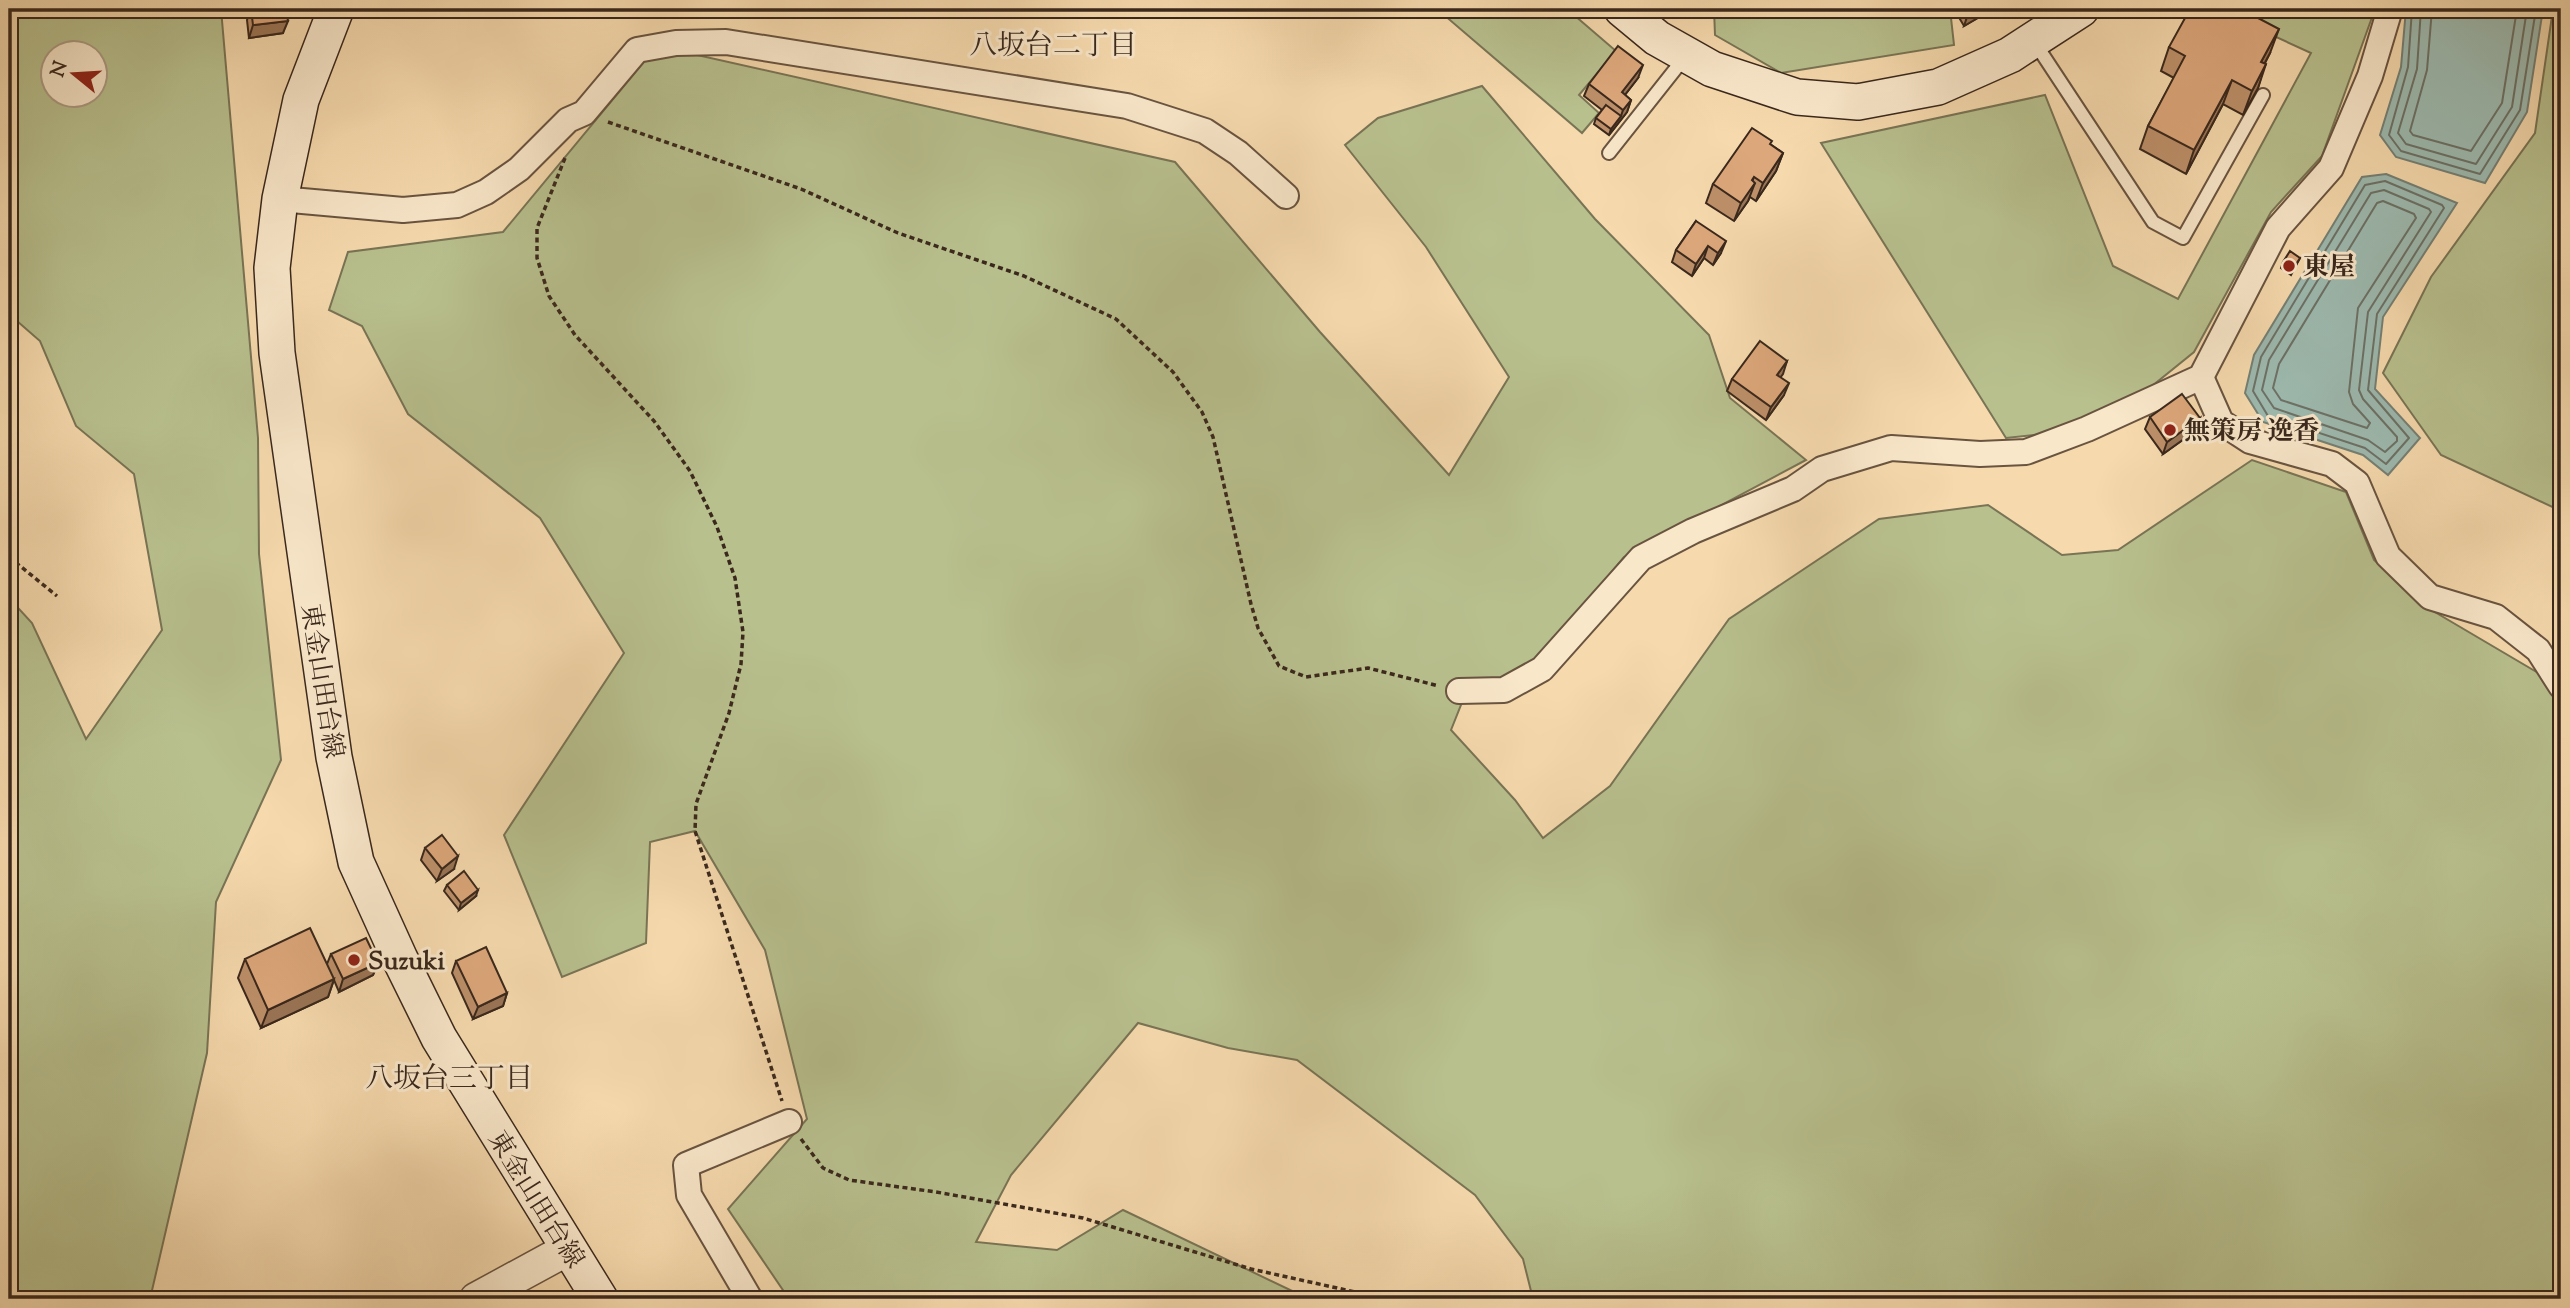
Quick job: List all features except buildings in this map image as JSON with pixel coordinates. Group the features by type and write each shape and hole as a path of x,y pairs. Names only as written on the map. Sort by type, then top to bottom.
{"main road":[{"name":"東金山田台線","path":"336,9 301,100 280,199 272,268 277,353 334,757 356,862 400,959 439,1038 600,1299"},
{"path":"1622,9 1657,38 1712,69 1797,97 1858,102 1938,88 2010,55 2081,9"}],"street":[{"path":"1459,691 1504,690 1542,669 1641,558 1693,531 1793,489 1822,469 1891,448 1980,454 2026,452 2087,429 2201,377 2278,228 2331,168 2370,76 2390,9"},
{"path":"280,199 402,211 457,205 486,192 519,169 568,120 584,113 637,50 676,43 726,42 1126,106 1205,131 1238,153 1286,196"},
{"path":"2201,377 2221,422 2250,441 2332,464 2357,483 2388,556 2430,597 2496,617 2538,650 2561,686"},
{"path":"750,1299 689,1195 686,1165 789,1122"},
{"path":"476,1299 568,1249"}],"lane":[{"path":"2033,39 2153,222 2183,238 2263,95"},
{"path":"1609,153 1687,55"}],"path":[{"path":"584,113 801,189 898,233 1024,276 1116,319 1173,372 1202,412 1213,437 1258,628 1279,666 1306,677 1368,668 1459,691"},
{"path":"567,152 537,228 537,258 549,296 575,335 654,421 690,471 717,527 735,578 743,632 741,664 729,713 696,804 695,831 789,1122 823,1168 849,1180 936,1192 1083,1218 1251,1269 1387,1299"},
{"path":"9,557 57,596"}],"green space":[{"path":"9,9 221,9 258,438 259,554 281,760 216,902 207,1053 150,1299 9,1299 9,598 32,623 86,739 162,630 134,474 76,426 40,341 9,314"},
{"path":"1449,9 1567,9 1616,51 1579,95 1599,113 1582,133 1444,15"},
{"path":"1714,9 1950,9 1954,45 1781,73 1715,35"},
{"path":"2215,9 2375,9 2322,156 2271,212 2194,352 2100,428 2006,438 1821,143 2045,95 2113,266 2178,299 2311,53"},
{"path":"2553,9 2561,9 2561,511 2441,455 2383,373 2431,277 2535,133"},
{"path":"657,46 1175,162 1320,332 1449,475 1509,377 1426,247 1345,145 1378,118 1482,86 1595,219 1709,335 1730,398 1806,460 1624,557 1539,660 1505,678 1469,685 1451,730 1515,800 1543,838 1610,786 1729,619 1879,519 1988,505 2062,555 2118,550 2252,460 2346,492 2374,560 2428,608 2540,674 2561,646 2561,1299 1533,1299 1523,1259 1475,1195 1297,1060 1228,1048 1138,1023 1011,1175 976,1242 1057,1250 1123,1210 1309,1299 789,1299 728,1209 807,1119 765,950 695,831 650,842 646,943 562,977 504,835 624,653 540,518 408,414 362,326 329,310 348,252 503,232"}],"water":[{"path":"2406,9 2543,9 2527,112 2485,183 2396,157 2380,135 2401,67"},
{"path":"2386,174 2457,203 2383,317 2375,389 2420,438 2388,475 2363,455 2263,422 2245,393 2254,355 2362,177"}],"place":[{"name":"東屋","path":"2289,266"},
{"name":"無策房 逸香","path":"2170,430"},
{"name":"Suzuki","path":"354,960"}],"district":[{"name":"八坂台二丁目","path":"1053,44"},
{"name":"八坂台三丁目","path":"449,1077"}]}
